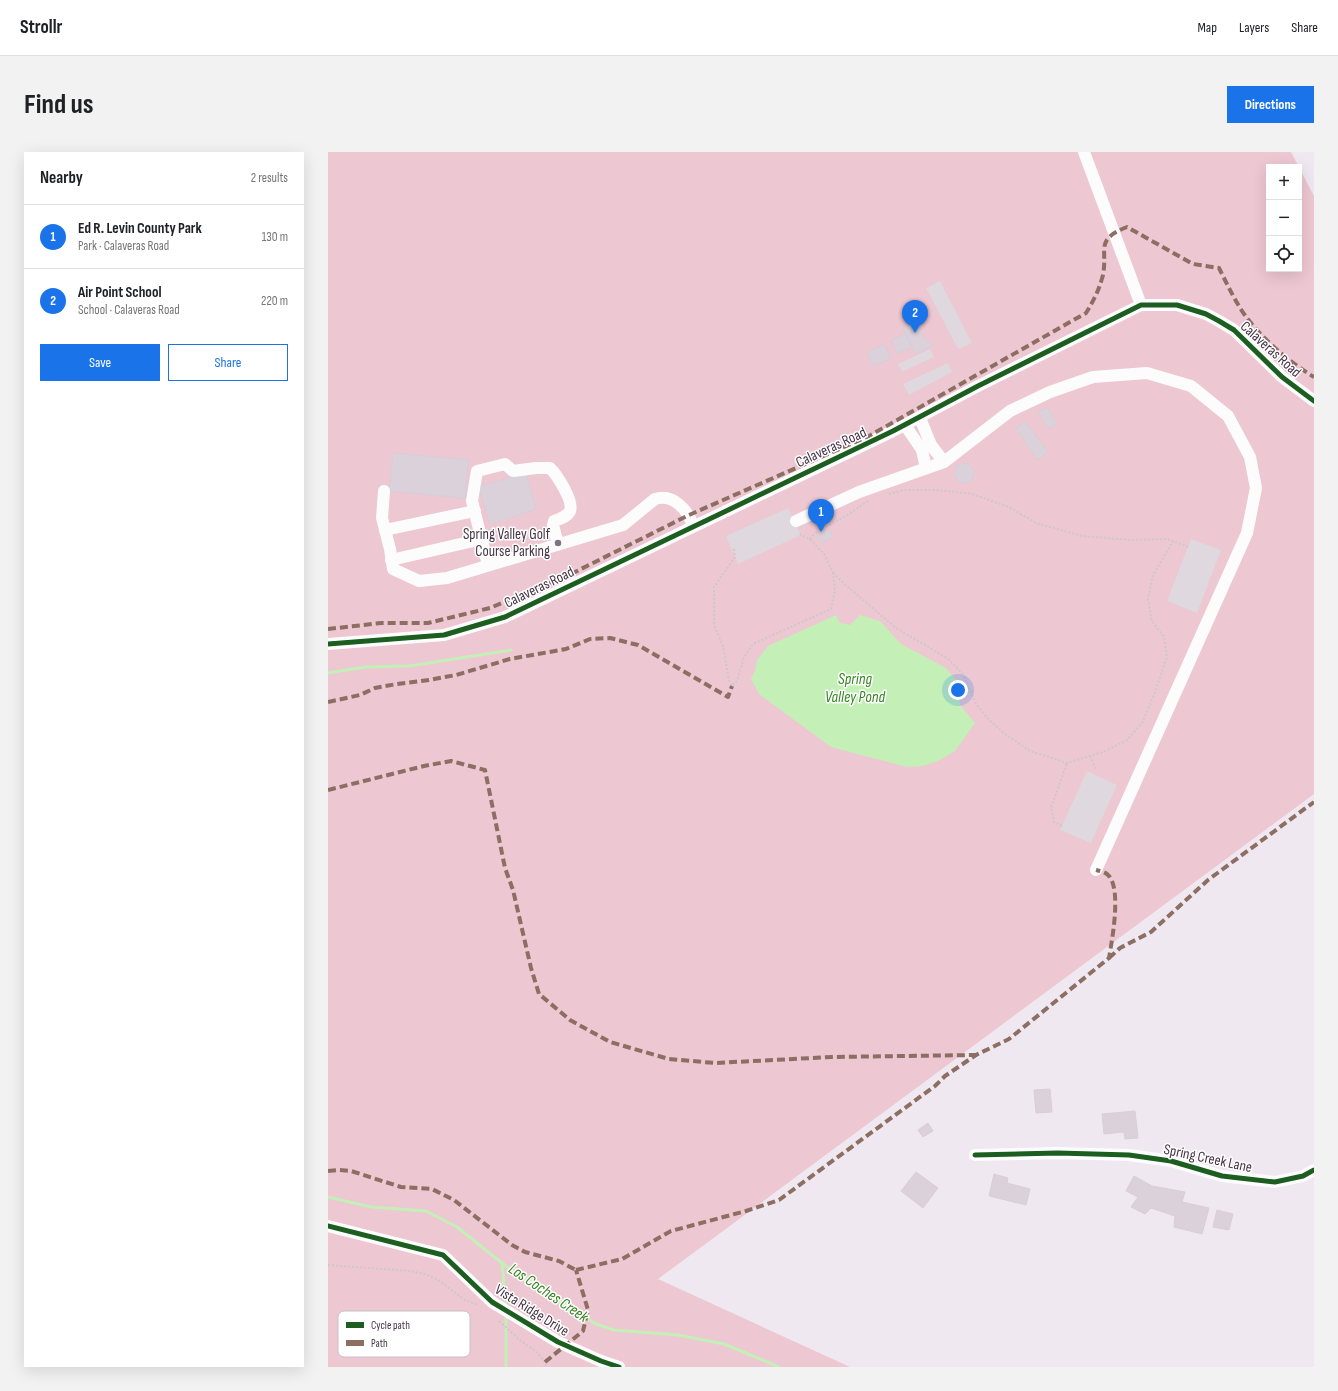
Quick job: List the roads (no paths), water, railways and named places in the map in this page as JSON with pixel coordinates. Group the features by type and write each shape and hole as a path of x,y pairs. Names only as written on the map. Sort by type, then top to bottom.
{"street":[{"path":"1084,152 1141,305"},
{"name":"Calaveras Road","path":"328,644 444,635 505,617 906,425 978,386 1141,305 1177,305 1206,314 1219,321 1234,330 1282,377 1314,401"},
{"path":"797,525 860,492 944,462 1010,411 1050,392 1093,377 1147,374 1191,386 1228,416 1250,457 1256,488 1247,533 1096,870"},
{"path":"920,418 931,445 944,462"},
{"path":"906,425 922,450 926,468"},
{"path":"488,565 472,501 477,471 505,464 513,471 550,468 556,474 568,497 570,507 570,512 564,518 554,521 553,525 558,544"},
{"path":"384,491 382,518 393,569 419,580 447,578 624,525 654,499 661,497 666,497 680,506 689,515 693,526"},
{"path":"385,530 475,511"},
{"path":"392,560 482,539"},
{"name":"Spring Creek Lane","path":"975,1155 1058,1153 1129,1155 1171,1161 1222,1176 1275,1182 1303,1176 1314,1170"},
{"name":"Vista Ridge Drive","path":"328,1226 443,1255 492,1302 558,1342 601,1362 619,1367"}],"water":[{"name":"Spring Valley Pond","path":"836,615 840,623 850,625 860,615 880,621 901,644 946,668 956,680 960,705 975,723 955,751 938,761 923,766 907,767 831,747 759,694 751,679 755,671 757,660 768,646"}],"waterway":[{"path":"328,673 365,667 409,666 511,650"},
{"name":"Los Coches Creek","path":"328,1197 371,1207 426,1211 457,1227 502,1263 540,1290 596,1324 614,1330 678,1335 724,1344 779,1367"},
{"path":"502,1263 506,1307"},
{"path":"506,1315 506,1367"}],"place":[{"name":"Air Point School","path":"915,333"},
{"name":"Ed R. Levin County Park","path":"821,532"},
{"name":"Spring Valley Golf Course Parking","path":"558,543"}]}
